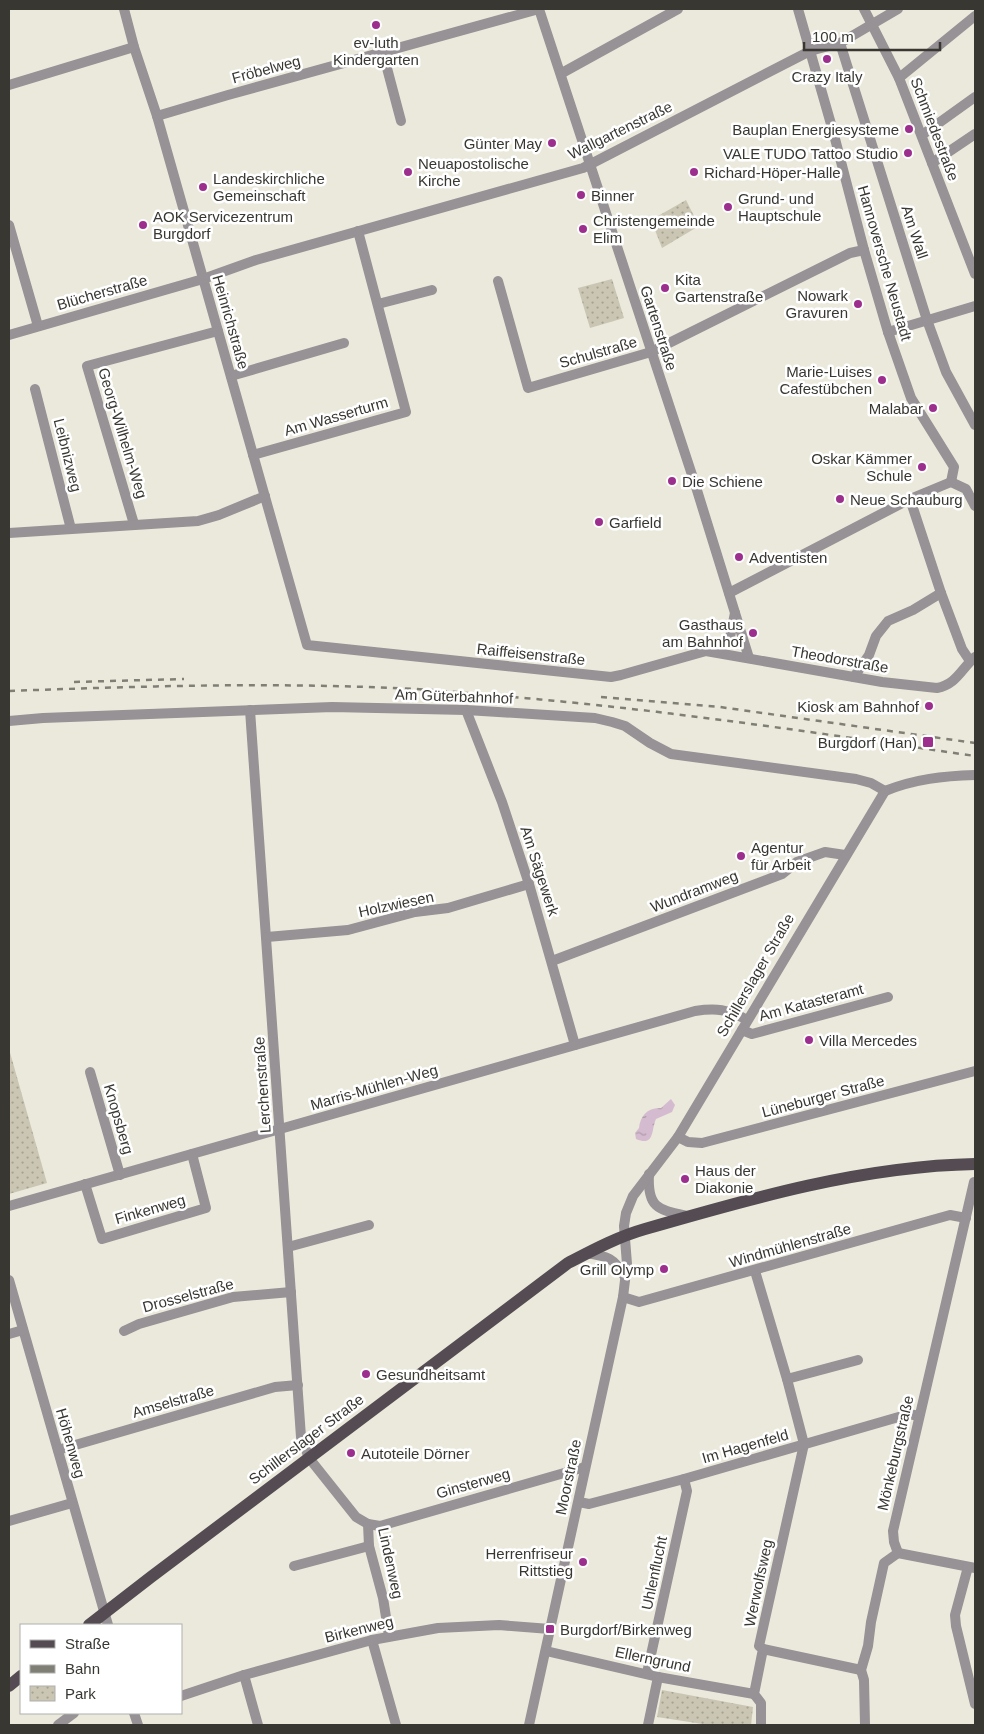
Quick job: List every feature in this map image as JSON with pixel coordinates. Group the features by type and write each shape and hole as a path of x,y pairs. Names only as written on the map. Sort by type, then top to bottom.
{"main road":[{"path":"624,1235 796,1189 877,1172 975,1164"},
{"name":"Schillerslager Straße","path":"92,1624 106,1620 309,1458 561,1268 624,1235"},
{"path":"9,1686 20,1677"}],"street":[{"name":"Heinrichstraße","path":"124,9 204,279 307,645"},
{"name":"Gartenstraße","path":"539,9 562,73 730,593 749,658"},
{"name":"Fröbelweg","path":"157,116 539,9"},
{"path":"562,73 678,9"},
{"name":"Hannoversche Neustadt","path":"798,9 888,332 911,398 954,467 951,482"},
{"name":"Schmiedestraße","path":"864,9 900,78 975,274"},
{"name":"Wallgartenstraße","path":"204,279 256,260 591,164 810,51 840,43 898,9"},
{"path":"900,78 975,16"},
{"name":"Am Wall","path":"840,43 927,320 946,372 975,425"},
{"path":"9,85 134,47"},
{"path":"383,53 401,122"},
{"path":"922,136 975,98"},
{"path":"932,163 975,134"},
{"path":"9,225 38,326"},
{"name":"Am Wasserturm","path":"253,455 406,412 358,231"},
{"name":"Schulstraße","path":"498,281 528,388 651,352 850,253 864,250"},
{"name":"Blücherstraße","path":"9,335 204,279"},
{"path":"378,304 432,290"},
{"path":"888,332 975,306"},
{"name":"Georg-Wilhelm-Weg","path":"134,524 87,366 218,332"},
{"path":"231,376 344,343"},
{"name":"Leibnizweg","path":"35,389 71,529"},
{"path":"730,593 936,486 951,482 966,489 975,506"},
{"path":"9,533 198,521 219,515 265,496"},
{"path":"910,499 962,649 973,659"},
{"path":"854,677 869,655 876,636 888,621 913,610 941,592"},
{"path":"716,652 730,637 735,612"},
{"name":"Raiffeisenstraße","path":"307,645 611,676 622,676 706,651 749,658"},
{"name":"Theodorstraße","path":"749,658 854,677 937,688 950,684 973,659"},
{"name":"Am Güterbahnhof","path":"9,721 43,718 332,707 466,710 595,718 626,726 650,743 671,754 856,779 871,783 884,790"},
{"name":"Lerchenstraße","path":"250,710 301,1437 309,1458"},
{"name":"Am Sägewerk","path":"466,710 502,802 529,884 575,1045"},
{"path":"884,790 909,782 947,776 975,775"},
{"name":"Schillerslager Straße","path":"624,1235 626,1213 633,1196 678,1137 884,790"},
{"name":"Wundramweg","path":"552,961 782,874 797,862 825,852 845,855"},
{"name":"Holzwiesen","path":"267,937 348,930 415,912 448,908 529,884"},
{"name":"Am Katasteramt","path":"745,1025 752,1034 888,997"},
{"name":"Marris-Mühlen-Weg","path":"9,1206 695,1011 709,1009 733,1012 745,1025"},
{"name":"Knopsberg","path":"90,1072 120,1175"},
{"name":"Lüneburger Straße","path":"678,1137 688,1142 702,1143 975,1072"},
{"name":"Finkenweg","path":"86,1184 102,1239 206,1208 192,1154"},
{"path":"649,1173 648,1186 654,1204 660,1210 690,1216"},
{"name":"Mönkeburgstraße","path":"898,1553 893,1531 974,1182"},
{"name":"Windmühlenstraße","path":"623,1297 639,1302 950,1215 966,1218"},
{"path":"288,1247 369,1225"},
{"name":"Moorstraße","path":"529,1725 623,1297 627,1264 624,1235"},
{"path":"586,1254 610,1258 618,1265 625,1277"},
{"path":"755,1271 804,1444"},
{"name":"Höhenweg","path":"9,1280 106,1620"},
{"name":"Drosselstraße","path":"124,1331 139,1324 233,1296 292,1292"},
{"path":"9,1334 23,1330"},
{"path":"787,1379 858,1360"},
{"name":"Amselstraße","path":"58,1450 275,1388 298,1385"},
{"name":"Im Hagenfeld","path":"578,1502 589,1504 684,1479 909,1414 919,1416"},
{"name":"Werwolfsweg","path":"760,1725 761,1703 754,1694 763,1649 759,1646 804,1444"},
{"name":"Lindenweg","path":"309,1458 356,1517 368,1524 369,1546 383,1598 390,1636"},
{"name":"Ginsterweg","path":"368,1524 380,1526 586,1467"},
{"name":"Uhlenflucht","path":"647,1674 687,1491 684,1479"},
{"path":"9,1520 72,1503"},
{"path":"294,1566 369,1546"},
{"path":"865,1725 864,1680 860,1670 868,1646 871,1622 884,1563 898,1553 972,1567 955,1615 975,1704"},
{"name":"Birkenweg","path":"182,1696 244,1676 390,1636 438,1628 499,1625 550,1629"},
{"path":"372,1640 396,1725"},
{"path":"763,1649 860,1670"},
{"name":"Ellerngrund","path":"546,1651 658,1677 754,1694"},
{"path":"244,1676 258,1725"},
{"path":"648,1725 658,1677"},
{"path":"58,1725 73,1714"}],"green space":[{"path":"686,200 699,226 662,248 651,220"},
{"path":"612,279 624,318 590,328 578,288"},
{"path":"9,1049 47,1183 9,1194"},
{"path":"662,1690 753,1707 751,1725 709,1725 657,1717"}],"water":[{"path":"671,1099 675,1105 672,1112 656,1119 649,1139 642,1141 636,1139 635,1133 643,1116 652,1109 661,1108"}],"railway":[{"path":"74,682 184,679"},
{"path":"9,691 262,685 436,690 561,701 679,715 975,756"},
{"path":"601,697 720,707 975,743"}],"place":[{"name":"ev-luth Kindergarten","path":"376,25"},
{"name":"Crazy Italy","path":"827,59"},
{"name":"Bauplan Energiesysteme","path":"909,129"},
{"name":"Günter May","path":"552,143"},
{"name":"VALE TUDO Tattoo Studio","path":"908,153"},
{"name":"Neuapostolische Kirche","path":"408,172"},
{"name":"Richard-Höper-Halle","path":"694,172"},
{"name":"Landeskirchliche Gemeinschaft","path":"203,187"},
{"name":"Binner","path":"581,195"},
{"name":"Grund- und Hauptschule","path":"728,207"},
{"name":"AOK Servicezentrum Burgdorf","path":"143,225"},
{"name":"Christengemeinde Elim","path":"583,229"},
{"name":"Kita Gartenstraße","path":"665,288"},
{"name":"Nowark Gravuren","path":"858,304"},
{"name":"Marie-Luises Cafestübchen","path":"882,380"},
{"name":"Malabar","path":"933,408"},
{"name":"Oskar Kämmer Schule","path":"922,467"},
{"name":"Die Schiene","path":"672,481"},
{"name":"Neue Schauburg","path":"840,499"},
{"name":"Garfield","path":"599,522"},
{"name":"Adventisten","path":"739,557"},
{"name":"Gasthaus am Bahnhof","path":"753,633"},
{"name":"Kiosk am Bahnhof","path":"929,706"},
{"name":"Burgdorf (Han)","path":"928,742"},
{"name":"Agentur für Arbeit","path":"741,856"},
{"name":"Villa Mercedes","path":"809,1040"},
{"name":"Haus der Diakonie","path":"685,1179"},
{"name":"Grill Olymp","path":"664,1269"},
{"name":"Gesundheitsamt","path":"366,1374"},
{"name":"Autoteile Dörner","path":"351,1453"},
{"name":"Herrenfriseur Rittstieg","path":"583,1562"},
{"name":"Burgdorf/Birkenweg","path":"550,1629"}]}
